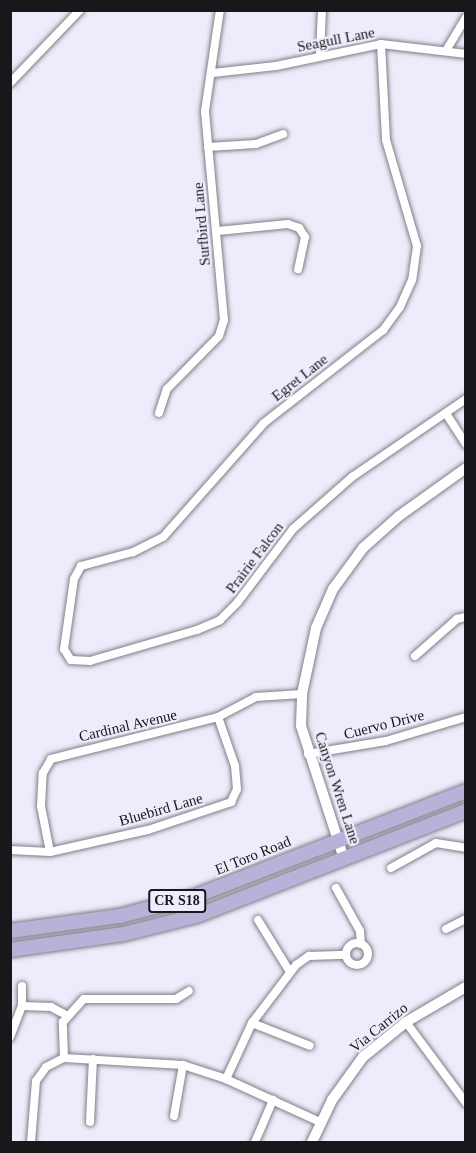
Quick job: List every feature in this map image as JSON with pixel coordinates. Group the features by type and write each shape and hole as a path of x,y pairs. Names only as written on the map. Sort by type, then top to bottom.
{"main road":[{"name":"El Toro Road","path":"10,931 120,916 193,897 465,791"},
{"name":"CR S18","path":"10,950 44,948 124,934 199,915 465,811"}],"street":[{"path":"10,83 80,10"},
{"name":"Surfbird Lane","path":"159,413 167,389 202,356 221,328 218,231 205,111 213,73 220,10"},
{"path":"320,55 322,10"},
{"path":"447,49 465,17"},
{"name":"Seagull Lane","path":"213,73 276,66 381,44 447,49 465,54"},
{"name":"Egret Lane","path":"71,660 64,648 74,579 81,566 133,552 163,537 264,423 383,330 400,307 412,280 417,246 386,140 381,44"},
{"path":"208,147 256,144 283,134"},
{"path":"218,231 288,224 299,228 305,237 298,269"},
{"name":"Prairie Falcon","path":"71,660 90,661 198,630 220,620 237,603 293,529 352,477 447,415 465,399"},
{"path":"447,415 465,444"},
{"name":"Canyon Wren Lane","path":"344,859 336,841 301,726 302,694 316,628 345,572 363,548 399,516 465,468"},
{"path":"415,656 457,619 465,617"},
{"name":"Cardinal Avenue","path":"50,852 40,806 43,773 51,759 218,717 256,697 302,694"},
{"name":"Bluebird Lane","path":"10,850 50,852 148,830 231,802 237,789 234,766 218,717"},
{"name":"Cuervo Drive","path":"308,754 386,741 465,717"},
{"path":"391,868 436,843 465,848"},
{"path":"336,888 360,931 361,944 368,954 362,964 350,962 346,955"},
{"path":"446,929 465,919"},
{"path":"258,920 290,972"},
{"path":"346,955 349,947 361,944"},
{"path":"226,1079 252,1023 290,972 309,956 346,955"},
{"path":"10,1037 22,1006 22,986"},
{"name":"Via Carrizo","path":"312,1143 320,1122 363,1057 406,1022 465,987"},
{"path":"64,1058 61,1032 66,1015 84,999 176,999 189,991"},
{"path":"22,1006 51,1007 66,1015"},
{"path":"406,1022 462,1093 465,1103"},
{"path":"252,1023 310,1046"},
{"path":"32,1143 36,1081 46,1067 64,1058 183,1065 226,1079 320,1122"},
{"path":"90,1122 93,1059"},
{"path":"174,1116 183,1065"},
{"path":"255,1143 273,1100"}]}
